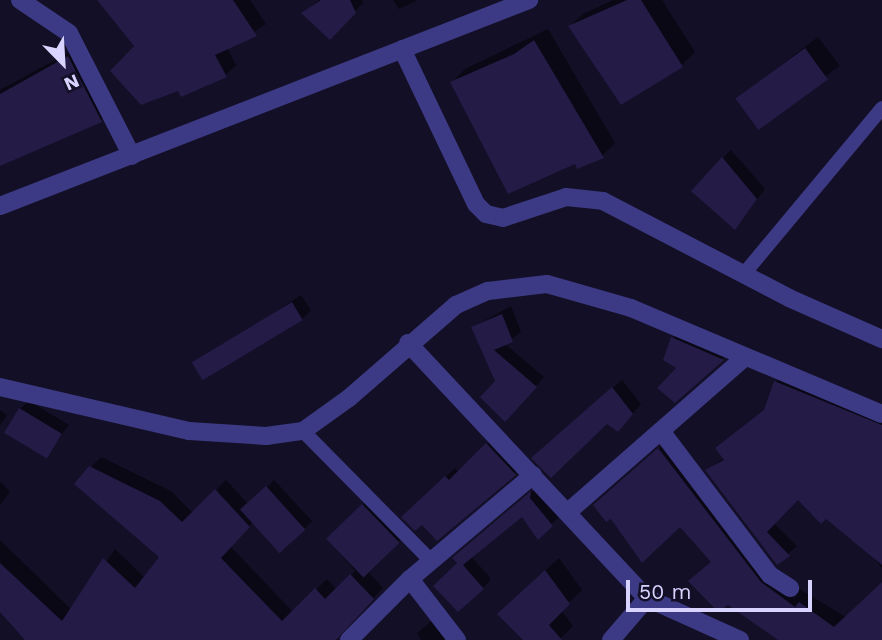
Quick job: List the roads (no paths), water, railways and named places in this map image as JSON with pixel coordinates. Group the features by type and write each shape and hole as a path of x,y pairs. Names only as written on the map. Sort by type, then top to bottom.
{"street":[{"path":"20,0 69,33 132,156"},
{"path":"0,206 529,0"},
{"path":"402,49 476,204 485,214 503,218 566,197 604,201 743,275 882,339"},
{"path":"0,387 189,431 266,436 303,431 349,398 408,344 471,297 508,287 547,284 631,308 882,414"},
{"path":"408,344 648,598 740,640"},
{"path":"568,512 745,357"},
{"path":"661,431 770,575 790,588"},
{"path":"349,640 410,579 533,475"},
{"path":"410,579 457,640"},
{"path":"611,640 648,598"}],"lane":[{"path":"743,275 882,108"},
{"path":"303,431 432,562"}]}
